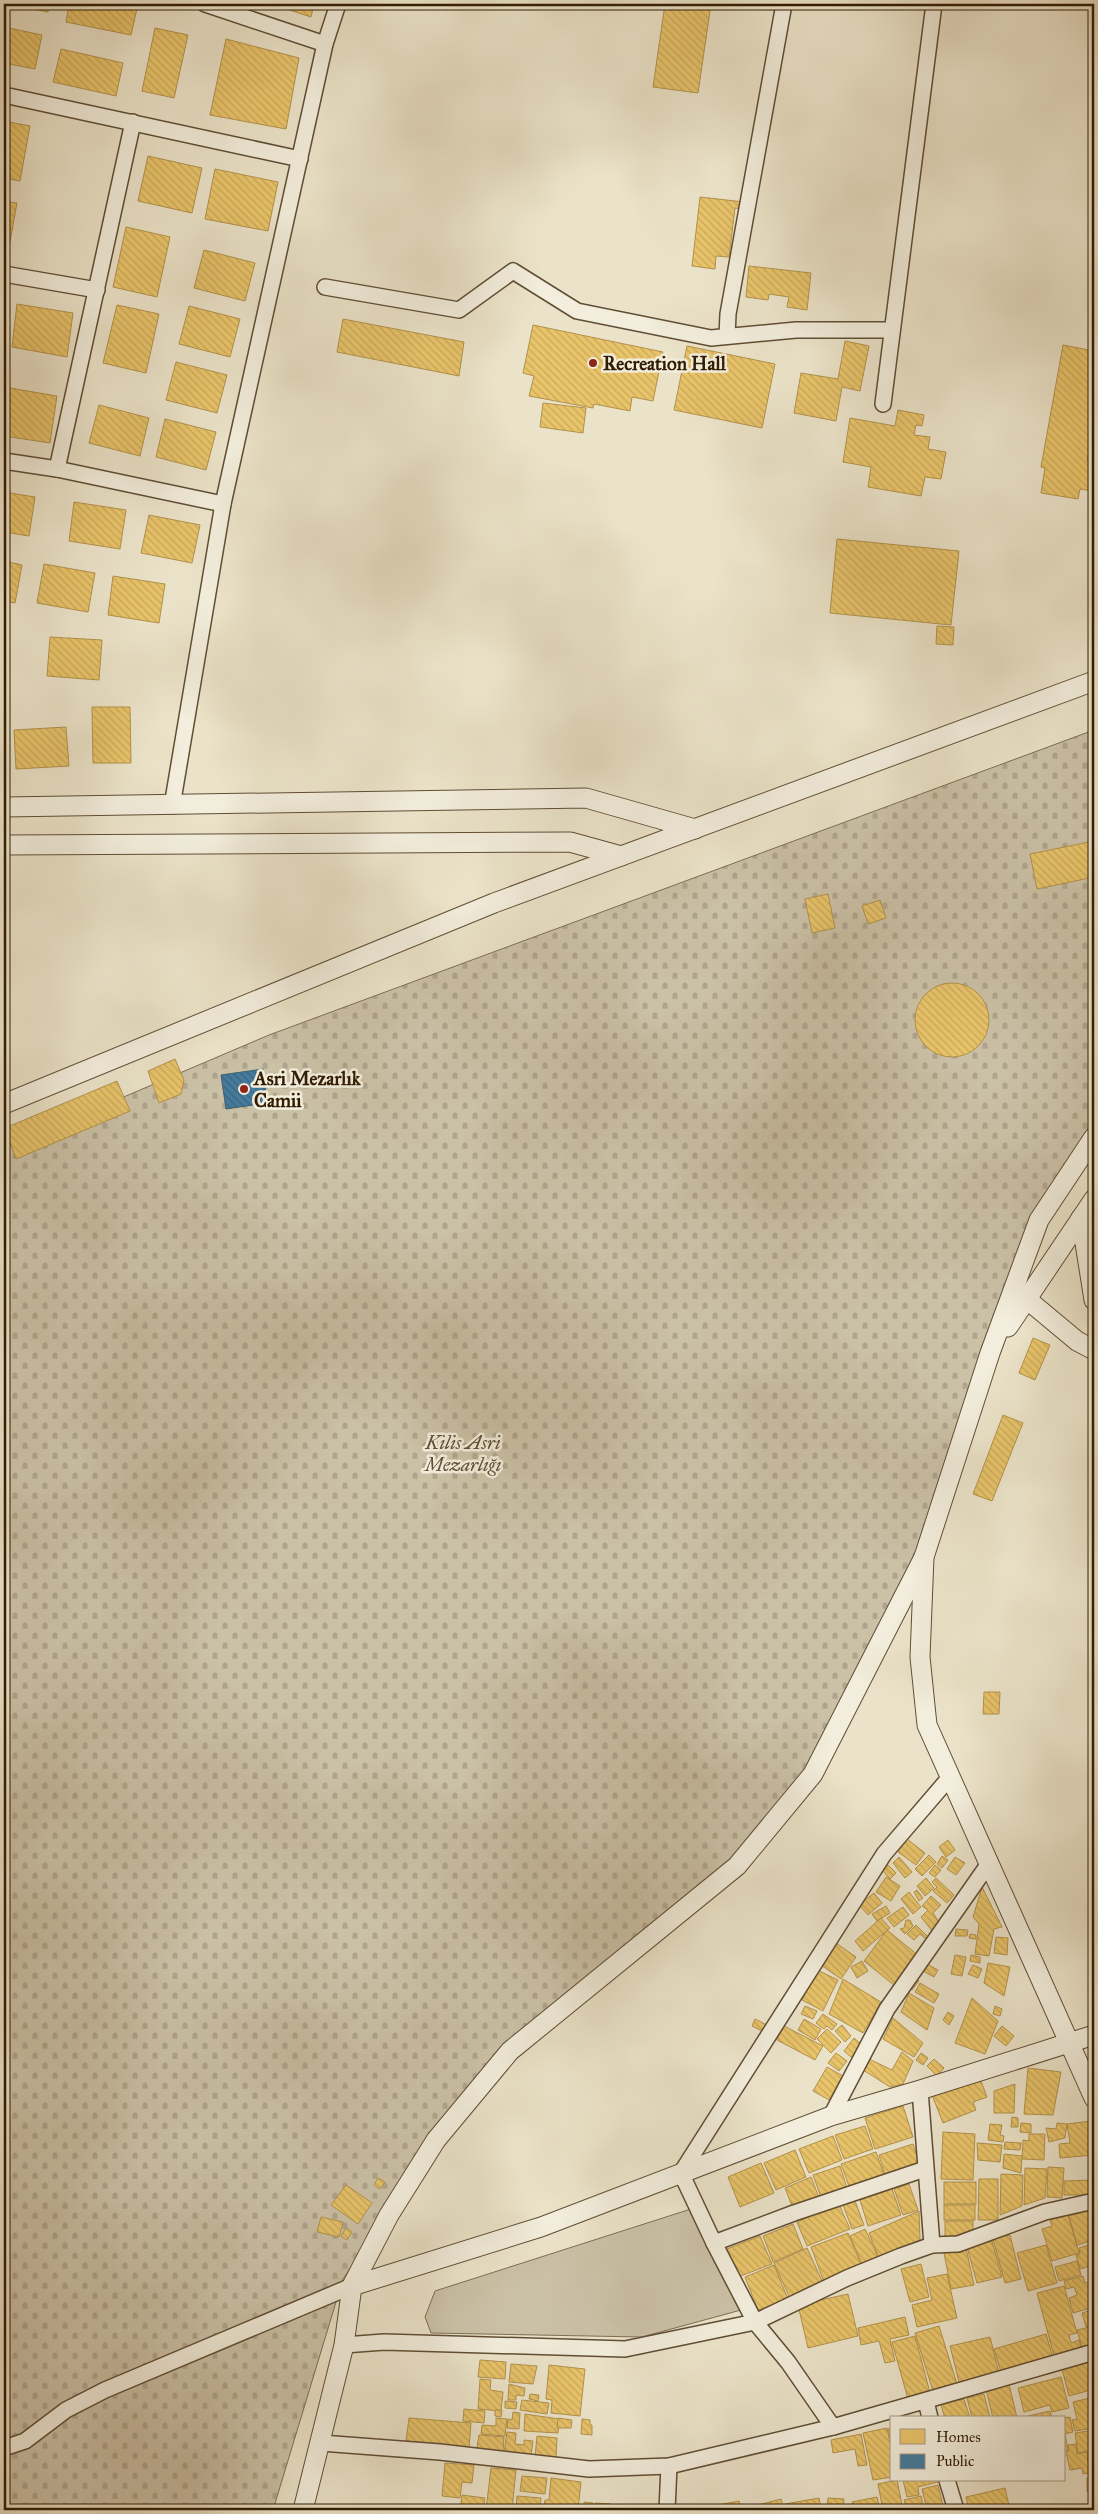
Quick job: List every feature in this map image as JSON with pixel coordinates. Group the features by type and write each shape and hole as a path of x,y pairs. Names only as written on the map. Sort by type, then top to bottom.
{"street":[{"path":"205,4 325,44"},
{"path":"172,806 223,504 325,44 338,4"},
{"path":"727,336 728,314 784,4"},
{"path":"883,404 934,4"},
{"path":"4,95 300,159"},
{"path":"57,469 133,122"},
{"path":"325,287 459,310 513,270 577,311 711,338 796,330 892,330"},
{"path":"4,274 97,290"},
{"path":"4,461 57,469 223,504"},
{"path":"4,1104 494,903 1094,681"},
{"path":"4,807 172,806 586,798 696,829"},
{"path":"4,845 570,842 621,856"},
{"path":"1021,1293 1039,1220 1094,1137"},
{"path":"303,2510 344,2346 352,2286 389,2216 436,2140 510,2051 737,1866 813,1774 924,1557 990,1353 1021,1293 1094,1199"},
{"path":"1081,1218 1094,1300"},
{"path":"1021,1293 1077,1341 1094,1350"},
{"path":"924,1557 920,1657 927,1725 990,1862 1094,2098"},
{"path":"682,2173 884,1854 950,1777"},
{"path":"831,2116 887,2009 990,1862"},
{"path":"4,2448 24,2441 66,2410 105,2390 352,2286 541,2227 831,2116 920,2090 1094,2034"},
{"path":"920,2090 932,2245"},
{"path":"714,2243 794,2213 925,2169"},
{"path":"682,2173 714,2243 755,2322 788,2362 833,2427"},
{"path":"344,2346 384,2342 624,2349 755,2322 847,2278 932,2245 958,2244 1045,2212 1094,2201"},
{"path":"321,2443 440,2452 589,2469 669,2466 833,2427 1094,2352"},
{"path":"926,2401 930,2416"},
{"path":"667,2510 669,2466"},
{"path":"949,2482 956,2510"}],"green space":[{"name":"Kilis Asri Mezarlığı","path":"1094,730 1094,1141 1035,1233 959,1473 811,1779 735,1870 509,2056 386,2215 343,2279 273,2510 4,2510 4,1148 269,1035"},
{"path":"694,2208 741,2310 642,2337 431,2333 425,2317 435,2291"}],"building: Homes":[{"path":"9,4 49,4 48,12"},
{"path":"69,4 138,4 131,35 66,22"},
{"path":"271,4 314,4 311,17"},
{"path":"665,4 711,4 698,93 653,87"},
{"path":"4,27 42,35 35,69 4,63"},
{"path":"155,28 188,35 174,98 142,91"},
{"path":"226,39 299,58 286,129 210,115"},
{"path":"61,49 123,63 116,96 53,82"},
{"path":"4,121 30,126 20,181 4,178"},
{"path":"148,156 202,168 192,213 138,201"},
{"path":"215,169 278,182 268,231 205,219"},
{"path":"700,197 744,202 743,209 735,208 729,257 716,256 715,269 692,266"},
{"path":"4,201 17,203 7,258 4,257"},
{"path":"126,227 170,237 157,297 113,287"},
{"path":"204,250 255,263 245,301 194,288"},
{"path":"749,266 811,273 807,310 787,307 789,297 769,294 768,300 746,297"},
{"path":"17,304 73,313 67,357 12,347"},
{"path":"117,305 159,314 146,373 103,363"},
{"path":"189,306 240,319 230,357 179,344"},
{"path":"343,319 464,342 459,376 337,352"},
{"name":"Recreation Hall","path":"533,325 663,352 653,401 632,397 630,411 594,404 593,408 529,396 534,376 523,373"},
{"path":"845,341 869,346 860,391 842,387 836,421 794,413 801,373 838,379"},
{"path":"1063,345 1094,351 1094,422 1087,461 1094,462 1094,487 1093,491 1080,489 1078,499 1041,493 1045,468 1041,467"},
{"path":"687,346 775,364 762,428 674,410"},
{"path":"176,362 227,375 217,413 166,400"},
{"path":"4,387 57,396 50,443 4,436"},
{"path":"543,403 586,408 583,433 540,427"},
{"path":"99,405 149,418 140,456 89,443"},
{"path":"898,410 924,415 922,426 916,425 914,435 930,437 928,449 946,452 941,479 925,477 921,496 868,487 871,467 843,462 850,418 895,426"},
{"path":"165,419 216,432 206,470 156,457"},
{"path":"4,492 35,497 29,536 4,532"},
{"path":"74,502 126,510 120,549 69,541"},
{"path":"149,515 200,525 192,563 141,553"},
{"path":"837,539 959,551 951,625 830,613"},
{"path":"4,561 22,565 15,603 4,601"},
{"path":"44,564 95,573 88,612 37,603"},
{"path":"113,576 165,584 159,623 108,615"},
{"path":"937,626 954,627 953,645 936,644"},
{"path":"50,637 102,640 99,680 47,676"},
{"path":"92,707 130,707 131,763 93,763"},
{"path":"66,727 69,766 16,769 14,730"},
{"path":"1094,841 1094,877 1037,889 1030,854"},
{"path":"828,894 835,928 812,933 805,899"},
{"path":"880,900 886,918 868,924 862,906"},
{"path":"952,983 966,986 978,994 986,1006 989,1020 986,1034 978,1046 966,1054 952,1057 938,1054 926,1046 918,1034 915,1020 918,1006 926,994 938,986"},
{"path":"175,1059 184,1080 181,1094 159,1103 148,1071"},
{"path":"117,1081 130,1111 16,1159 5,1128"},
{"path":"1033,1338 1050,1345 1035,1380 1019,1373"},
{"path":"1003,1415 1023,1423 992,1501 973,1494"},
{"path":"984,1692 1000,1692 999,1714 983,1714"},
{"path":"907,1839 925,1853 916,1865 898,1852"},
{"path":"948,1840 955,1850 946,1857 939,1847"},
{"path":"929,1855 936,1862 922,1876 915,1869"},
{"path":"942,1856 948,1860 942,1868 937,1864"},
{"path":"899,1857 912,1872 905,1878 893,1863"},
{"path":"955,1857 965,1863 956,1875 947,1869"},
{"path":"888,1865 896,1873 890,1879 883,1871"},
{"path":"935,1865 941,1870 935,1877 929,1873"},
{"path":"886,1877 900,1886 891,1901 876,1892"},
{"path":"926,1878 934,1888 925,1896 917,1886"},
{"path":"936,1878 954,1895 947,1903 933,1891 937,1887 932,1882"},
{"path":"982,1887 1002,1927 994,1929 989,1956 975,1954 979,1924 973,1917"},
{"path":"917,1890 923,1898 919,1901 914,1892"},
{"path":"909,1892 921,1907 913,1914 901,1899"},
{"path":"874,1893 882,1903 868,1915 859,1905"},
{"path":"931,1896 941,1905 933,1913 941,1925 933,1932 921,1917 928,1910 922,1906"},
{"path":"886,1906 890,1913 877,1921 872,1914"},
{"path":"903,1907 909,1915 894,1927 887,1918"},
{"path":"881,1918 890,1928 863,1951 855,1941"},
{"path":"906,1920 910,1920 913,1926 905,1934 900,1929 904,1928"},
{"path":"916,1925 928,1937 926,1939 920,1934 914,1940 907,1934"},
{"path":"956,1929 968,1930 967,1936 955,1936"},
{"path":"887,1930 919,1956 895,1986 864,1961"},
{"path":"970,1934 976,1935 976,1939 969,1938"},
{"path":"996,1937 1008,1938 1007,1955 994,1953"},
{"path":"836,1943 856,1957 841,1979 821,1965"},
{"path":"955,1955 966,1957 962,1976 951,1974"},
{"path":"971,1955 980,1957 980,1963 970,1961"},
{"path":"862,1961 868,1971 857,1978 851,1967"},
{"path":"988,1963 1010,1967 1004,1996 984,1983"},
{"path":"927,1964 938,1970 934,1977 923,1971"},
{"path":"973,1965 982,1969 978,1978 968,1974"},
{"path":"817,1970 838,1980 823,2011 802,2000"},
{"path":"915,1978 919,1981 912,1990 908,1987"},
{"path":"843,1979 881,2002 863,2033 829,2014"},
{"path":"920,1983 939,1994 934,2003 915,1992"},
{"path":"909,1993 934,2008 927,2030 901,2012"},
{"path":"972,1998 998,2021 985,2054 955,2043"},
{"path":"805,2006 817,2011 813,2019 801,2014"},
{"path":"995,2006 1002,2009 1000,2016 993,2014"},
{"path":"948,2012 954,2016 949,2025 943,2020"},
{"path":"823,2014 837,2024 832,2030 827,2026 824,2029 816,2023"},
{"path":"893,2018 923,2043 914,2057 883,2039"},
{"path":"755,2019 767,2025 764,2032 752,2026"},
{"path":"804,2019 821,2029 815,2040 798,2030"},
{"path":"842,2025 851,2036 845,2042 835,2031"},
{"path":"784,2026 823,2046 815,2060 777,2040"},
{"path":"1002,2026 1014,2036 1006,2046 994,2036"},
{"path":"827,2029 841,2042 831,2053 817,2039"},
{"path":"854,2038 861,2044 851,2057 844,2051"},
{"path":"902,2052 913,2061 903,2084 890,2087 863,2070 869,2059 892,2070"},
{"path":"836,2053 847,2061 839,2071 828,2063"},
{"path":"921,2053 928,2058 923,2065 916,2060"},
{"path":"934,2059 944,2068 937,2076 927,2066"},
{"path":"827,2067 843,2076 829,2100 813,2091"},
{"path":"1028,2068 1061,2072 1053,2115 1024,2114"},
{"path":"979,2076 987,2097 973,2102 976,2110 943,2123 932,2095"},
{"path":"1015,2084 1014,2113 994,2113 994,2091"},
{"path":"903,2106 913,2137 875,2149 865,2118"},
{"path":"1012,2117 1018,2118 1018,2127 1011,2127"},
{"path":"1091,2121 1094,2155 1060,2158 1059,2144 1070,2143 1067,2124"},
{"path":"1021,2123 1031,2124 1031,2133 1020,2132"},
{"path":"1057,2123 1067,2124 1065,2138 1049,2142 1046,2128 1056,2129"},
{"path":"990,2124 1002,2125 1000,2135 1004,2136 1003,2142 988,2140"},
{"path":"865,2126 873,2149 844,2159 835,2135"},
{"path":"943,2132 975,2134 973,2180 941,2179"},
{"path":"1029,2134 1045,2134 1044,2160 1022,2159 1023,2140 1029,2141"},
{"path":"833,2136 842,2160 809,2173 799,2149"},
{"path":"1005,2142 1021,2143 1020,2150 1004,2149"},
{"path":"977,2143 1002,2145 1000,2162 978,2160"},
{"path":"913,2144 921,2167 886,2179 879,2155"},
{"path":"795,2150 806,2177 776,2190 764,2163"},
{"path":"876,2152 885,2178 850,2189 841,2164"},
{"path":"1004,2154 1022,2156 1021,2173 1003,2168"},
{"path":"761,2163 774,2193 740,2207 728,2177"},
{"path":"840,2166 848,2191 822,2200 813,2175"},
{"path":"1048,2167 1064,2168 1062,2198 1047,2197"},
{"path":"1025,2168 1047,2169 1045,2198 1024,2205"},
{"path":"1001,2174 1023,2175 1022,2206 1000,2215"},
{"path":"811,2177 820,2200 794,2211 785,2188"},
{"path":"378,2178 385,2182 380,2189 374,2185"},
{"path":"979,2179 998,2179 998,2220 978,2220"},
{"path":"1094,2180 1094,2195 1064,2195 1064,2181"},
{"path":"944,2182 976,2182 976,2204 944,2204"},
{"path":"909,2184 918,2210 903,2215 894,2189"},
{"path":"346,2185 372,2203 358,2224 331,2205"},
{"path":"892,2189 901,2215 868,2226 860,2200"},
{"path":"855,2201 864,2225 852,2229 843,2205"},
{"path":"839,2204 850,2229 807,2246 797,2222"},
{"path":"944,2205 975,2205 975,2220 944,2220"},
{"path":"1094,2209 1094,2240 1077,2245 1069,2216"},
{"path":"919,2211 920,2240 879,2258 869,2233"},
{"path":"1068,2215 1079,2253 1052,2261 1042,2229 1052,2226 1050,2220"},
{"path":"321,2217 343,2222 339,2237 317,2232"},
{"path":"945,2221 973,2221 973,2234 961,2234 961,2240 945,2240"},
{"path":"793,2224 803,2249 773,2262 763,2236"},
{"path":"346,2228 352,2232 347,2240 341,2236"},
{"path":"865,2229 879,2259 863,2266 850,2236"},
{"path":"848,2233 862,2267 824,2282 811,2247"},
{"path":"1010,2235 1021,2279 1005,2283 993,2239"},
{"path":"760,2236 772,2264 738,2277 727,2249"},
{"path":"992,2241 1002,2277 977,2283 967,2247"},
{"path":"1046,2245 1057,2283 1028,2291 1017,2253"},
{"path":"1089,2245 1091,2249 1094,2248 1094,2265 1080,2269 1076,2255 1080,2254 1079,2248"},
{"path":"807,2248 823,2283 790,2298 774,2263"},
{"path":"966,2248 974,2285 951,2289 944,2253"},
{"path":"1077,2261 1081,2275 1059,2281 1055,2267"},
{"path":"921,2264 929,2297 910,2302 901,2269"},
{"path":"774,2265 788,2299 758,2310 745,2277"},
{"path":"1094,2273 1094,2290 1089,2274"},
{"path":"947,2274 957,2318 917,2327 912,2305 932,2300 927,2278"},
{"path":"1083,2276 1085,2283 1090,2282 1094,2307 1073,2313 1069,2298 1077,2295 1074,2287 1066,2289 1064,2281"},
{"path":"1064,2286 1077,2333 1069,2335 1071,2343 1079,2340 1081,2348 1054,2356 1037,2293"},
{"path":"848,2294 858,2336 808,2348 798,2305"},
{"path":"1094,2309 1094,2325 1086,2327 1082,2313"},
{"path":"905,2317 909,2335 890,2339 895,2361 885,2363 879,2341 861,2345 858,2328"},
{"path":"939,2326 957,2384 933,2391 915,2333"},
{"path":"1094,2326 1094,2348 1083,2351 1077,2330"},
{"path":"1046,2334 1053,2358 1001,2372 994,2349"},
{"path":"915,2336 930,2393 908,2399 892,2342"},
{"path":"990,2337 999,2373 959,2382 950,2346"},
{"path":"480,2360 506,2362 505,2379 478,2377"},
{"path":"1093,2361 1094,2389 1069,2396 1062,2369"},
{"path":"511,2364 537,2366 533,2384 509,2382"},
{"path":"549,2365 585,2369 580,2416 551,2413 552,2400 546,2399"},
{"path":"1061,2377 1069,2408 1052,2412 1050,2405 1024,2412 1018,2388"},
{"path":"480,2379 491,2380 490,2390 503,2392 501,2411 478,2409"},
{"path":"509,2384 525,2388 524,2396 516,2395 516,2400 508,2400"},
{"path":"1009,2384 1017,2416 993,2416 986,2389"},
{"path":"530,2394 539,2395 538,2401 529,2399"},
{"path":"984,2394 990,2416 972,2416 967,2398"},
{"path":"1094,2397 1094,2428 1075,2431 1072,2420 1077,2419 1073,2402"},
{"path":"964,2399 969,2416 944,2416 941,2405"},
{"path":"522,2400 549,2403 547,2414 520,2410"},
{"path":"505,2401 517,2402 516,2409 505,2408"},
{"path":"464,2409 485,2411 484,2423 463,2421"},
{"path":"495,2410 502,2410 501,2417 495,2416"},
{"path":"1050,2411 1051,2416 1028,2416"},
{"path":"513,2412 520,2413 519,2429 507,2428 508,2419 512,2420"},
{"path":"525,2414 559,2419 558,2433 524,2431"},
{"path":"1070,2417 1073,2432 1066,2434 1066,2418"},
{"path":"409,2418 471,2423 469,2447 406,2441"},
{"path":"496,2418 507,2419 505,2436 481,2434 482,2425 496,2426"},
{"path":"558,2418 572,2420 571,2428 557,2428"},
{"path":"582,2419 590,2420 592,2435 581,2434"},
{"path":"887,2428 890,2442 890,2477 873,2480 863,2433"},
{"path":"1094,2430 1094,2450 1078,2453 1075,2433"},
{"path":"507,2432 516,2433 515,2444 524,2445 524,2440 533,2441 531,2455 504,2453"},
{"path":"861,2434 867,2465 858,2466 855,2449 833,2453 831,2440"},
{"path":"479,2435 504,2437 503,2451 477,2448"},
{"path":"537,2436 557,2438 556,2459 535,2457"},
{"path":"1076,2444 1077,2454 1087,2452 1088,2462 1092,2462 1094,2472 1083,2474 1082,2468 1070,2470 1066,2452 1069,2451 1068,2445"},
{"path":"445,2463 474,2465 472,2483 462,2482 460,2498 442,2496"},
{"path":"491,2468 516,2470 512,2510 486,2510"},
{"path":"522,2476 547,2478 545,2494 520,2491"},
{"path":"551,2478 581,2482 578,2510 543,2510 545,2500 549,2500"},
{"path":"1087,2478 1094,2478 1094,2491 1087,2491"},
{"path":"897,2482 903,2510 883,2510 878,2484"},
{"path":"903,2482 938,2482 918,2487 919,2495 907,2497"},
{"path":"938,2485 944,2510 927,2510 922,2489"},
{"path":"1005,2488 1010,2510 969,2510 966,2497"},
{"path":"462,2495 485,2498 483,2510 460,2510"},
{"path":"517,2496 541,2498 540,2510 516,2510"},
{"path":"921,2496 924,2510 907,2510 904,2500"},
{"path":"877,2497 880,2510 854,2510 852,2502"},
{"path":"819,2498 821,2509 786,2510 785,2504"},
{"path":"828,2498 844,2499 843,2510 827,2510"},
{"path":"781,2499 784,2510 743,2509"},
{"path":"739,2501 741,2510 719,2510 718,2505"},
{"path":"584,2502 593,2503 593,2510 584,2510"},
{"path":"595,2503 611,2504 610,2510 595,2510"}],"building: Public":[{"name":"Asri Mezarlık Camii","path":"263,1069 267,1103 226,1109 221,1075"}],"place":[{"name":"Recreation Hall","path":"593,363"},
{"name":"Asri Mezarlık Camii","path":"244,1089"}]}
